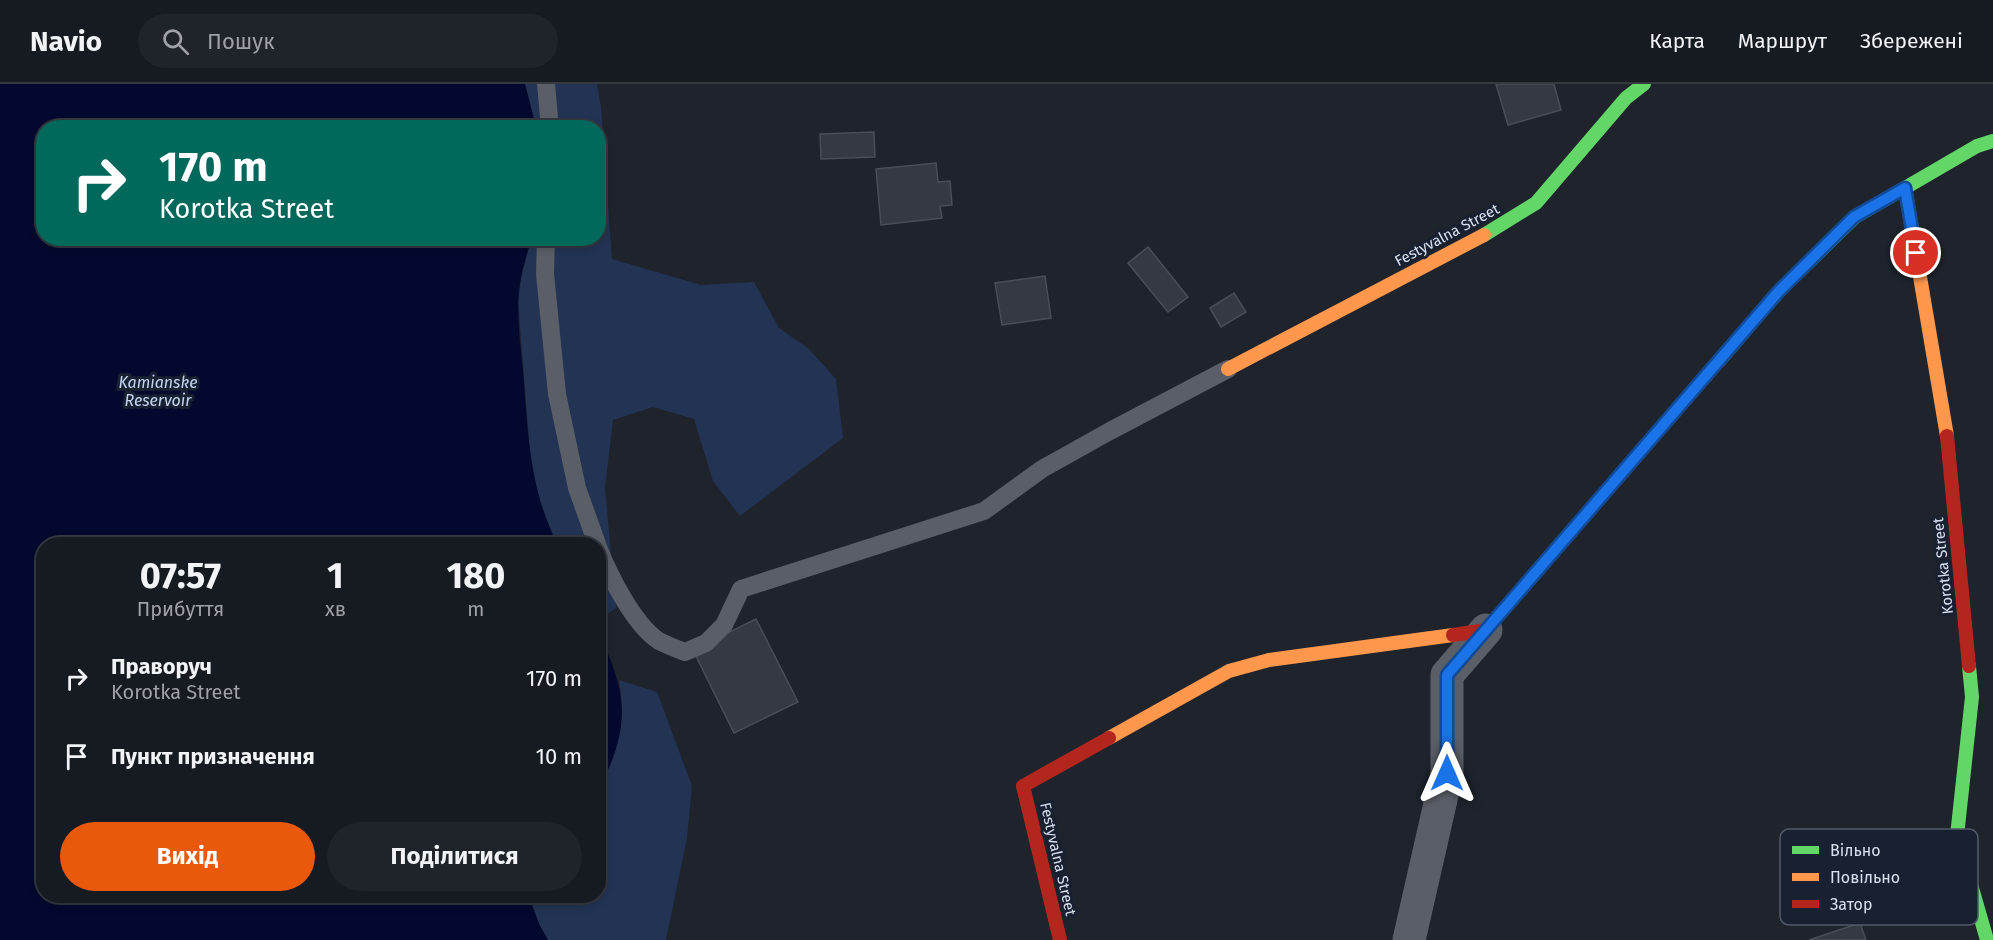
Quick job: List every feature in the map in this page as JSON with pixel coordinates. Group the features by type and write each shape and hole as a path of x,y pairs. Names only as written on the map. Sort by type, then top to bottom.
{"street":[{"name":"Festyvalna Street","path":"1228,369 1504,224 1536,203 1626,98 1644,84"},
{"path":"1409,940 1447,773 1447,675 1779,291 1854,217 1977,146 1993,141"},
{"name":"Korotka Street","path":"1905,188 1946,427 1972,697 1958,829"},
{"name":"Festyvalna Street","path":"1060,940 1023,786 1229,671 1269,660 1486,630"},
{"name":"Korotka Street","path":"1978,909 1987,940"}],"lane":[{"path":"546,84 549,120"},
{"path":"546,246 545,274 556,393 577,488 595,537"},
{"path":"606,567 635,617 658,640 685,652 706,643 724,625 741,589 984,511 1042,469 1228,369"}],"shaded area":[{"path":"525,84 597,84 602,120 534,120"},
{"path":"606,176 612,259 701,285 754,282 779,328 808,348 836,379 843,438 740,516 713,481 694,419 653,407 613,420 605,488 616,608 606,615 606,537 554,537 537,496 531,465 518,301 529,246 606,246"},
{"path":"619,680 657,692 692,786 687,838 666,940 548,940 532,903 606,903 606,772 620,728"}],"water":[{"name":"Kamianske Reservoir","path":"0,84 525,84 534,120 36,120 36,246 529,246 519,289 519,336 531,459 541,501 554,537 36,537 36,903 532,903 548,940 0,940"},
{"path":"606,649 619,686 622,714 617,745 606,773"}],"building":[{"path":"1496,84 1554,84 1561,110 1508,125"},
{"path":"874,132 875,157 821,159 820,134"},
{"path":"936,163 938,182 950,181 952,205 940,206 942,218 881,225 876,169"},
{"path":"1148,247 1188,297 1168,312 1128,263"},
{"path":"1045,276 1051,318 1002,325 995,283"},
{"path":"1234,293 1246,312 1221,327 1210,308"},
{"path":"756,619 798,702 734,733 693,650"},
{"path":"1854,925 1861,925 1866,940 1809,940"}],"traffic: fast":[{"path":"1484,235 1536,203 1626,98 1644,84"},
{"path":"1719,361 1779,291 1855,217 1977,146 1993,141"},
{"path":"1958,829 1972,697 1969,666"},
{"path":"1978,909 1987,940"}],"traffic: slow":[{"path":"1905,188 1947,436"},
{"path":"1228,369 1484,235"},
{"path":"1109,738 1229,671 1269,660 1453,635"}],"traffic: jam":[{"path":"1453,635 1486,630 1719,361"},
{"path":"1947,436 1969,666"},
{"path":"1060,940 1023,786 1109,738"}],"route":[{"path":"1447,773 1447,675 1779,291 1854,217 1905,188 1916,253"}]}
